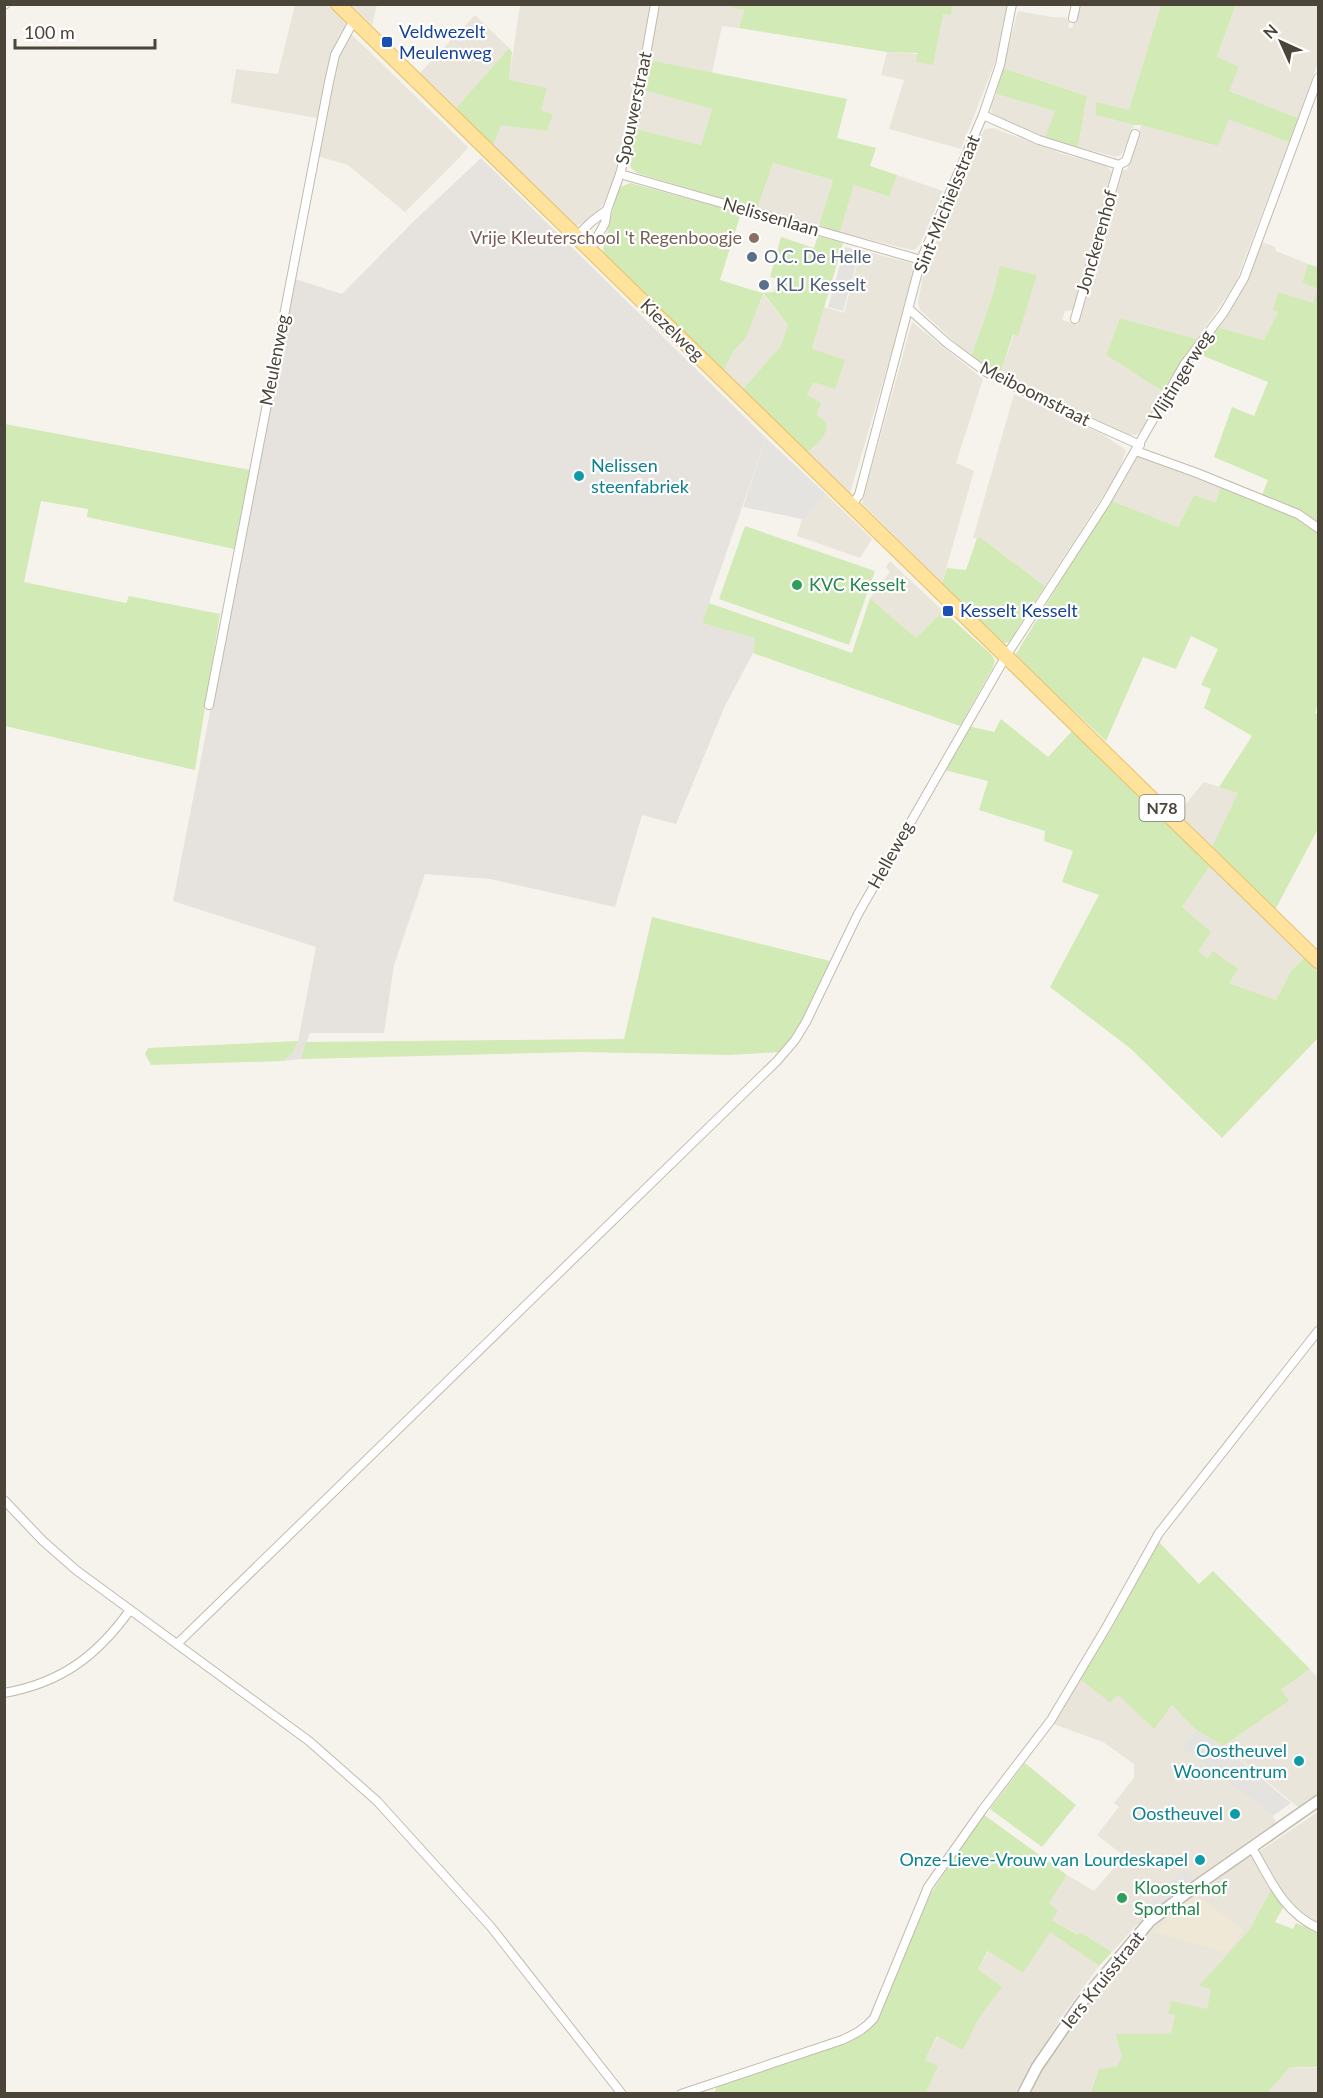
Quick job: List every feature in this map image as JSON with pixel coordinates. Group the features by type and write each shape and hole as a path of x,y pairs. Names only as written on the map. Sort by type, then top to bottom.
{"main road":[{"name":"Kiezelweg","path":"338,4 1006,656"},
{"name":"N78","path":"1006,656 1318,961"}],"street":[{"name":"Spouwerstraat","path":"590,250 605,223 634,122 655,4"},
{"name":"Sint-Michielsstraat","path":"851,506 859,495 910,310 921,260 983,115 1000,64 1012,4"},
{"path":"1073,18 1076,4"},
{"name":"Meulenweg","path":"209,705 329,82 335,55 354,20"},
{"name":"Vlijtingerweg","path":"1006,656 1106,502 1174,380 1228,305 1244,278 1318,78"},
{"name":"Jonckerenhof","path":"983,115 1039,140 1119,165"},
{"name":"Jonckerenhof","path":"1075,319 1119,165 1126,161 1135,134"},
{"name":"Nelissenlaan","path":"620,174 921,260"},
{"path":"576,237 607,210"},
{"name":"Meiboomstraat","path":"910,310 947,343 986,372 1138,448 1298,514 1318,528"},
{"name":"Helleweg","path":"177,1644 795,1040 858,914 1006,656"},
{"path":"681,2094 842,2040 869,2025 874,2018 928,1887 982,1809 1051,1720 1159,1533 1318,1330"},
{"path":"4,1500 60,1557 309,1741 377,1801 491,1927 622,2094"},
{"path":"4,1694 45,1682 78,1663 104,1644 130,1610"},
{"name":"Iers Kruisstraat","path":"1023,2094 1037,2067 1081,2003 1150,1921 1318,1801"},
{"path":"1252,1848 1288,1908 1318,1928"}],"shaded area":[{"path":"295,5 329,5 344,19 346,24 328,68 317,118 231,103 236,69 278,74"},
{"path":"350,5 377,5 372,25"},
{"path":"520,5 650,5 633,99 614,177 603,204 596,213 575,226 493,146 501,125 547,131 552,114 541,110 509,80"},
{"path":"659,5 732,5 732,7 744,9 739,28 722,26 712,73 649,60"},
{"path":"953,5 1007,5 995,62 961,149 889,129 904,80 881,75 887,52 918,54 943,14 951,15"},
{"path":"1079,5 1161,5 1129,111 1096,102 1096,115 1134,125 1122,154 1116,157 1078,147 1087,96 1003,68 1018,11 1071,18 1068,27 1072,28"},
{"path":"1236,5 1318,5 1318,62 1298,118 1229,91 1217,58"},
{"path":"475,15 509,48 456,108 420,73"},
{"path":"351,34 468,147 405,212 348,165 318,156 337,62 341,49"},
{"path":"643,90 712,109 701,145 636,129"},
{"path":"996,94 1055,111 1045,138 992,113 991,106"},
{"path":"1228,118 1289,142 1235,284 1197,339 1120,318 1106,355 1162,391 1141,431 1136,435 1128,435 1000,375 1014,334 1018,335 1037,275 1000,267 971,357 920,310 918,302 924,271 985,129 993,128 1063,154 1106,166 1112,172 1073,310 1065,311 1062,320 1078,325 1123,170 1127,170 1141,125 1218,146"},
{"path":"481,158 766,438 702,623 755,638 753,653 724,708 676,824 642,815 615,907 490,879 425,874 394,965 384,1033 310,1033 301,1059 283,1061 293,1053 298,1041 316,947 173,901 295,279 342,294 414,221"},
{"path":"773,163 833,180 819,225 757,209"},
{"path":"897,175 943,191 916,249 911,250 840,232 854,185 888,197"},
{"path":"1262,242 1275,247 1276,251 1308,264 1302,281 1318,289 1313,304 1278,292 1278,312 1264,340 1217,327"},
{"path":"845,247 860,251 843,311 828,307"},
{"path":"861,250 911,263 916,271 850,493 808,452 814,448 825,421 816,415 807,395 812,382 835,388 812,350 824,307 844,313"},
{"path":"762,293 788,325 780,347 743,389 724,370 734,350 746,338"},
{"path":"912,322 983,379 956,463 974,471 942,583 862,503"},
{"path":"1014,394 1102,434 1126,450 1119,471 1045,586 981,538 973,538"},
{"path":"766,438 826,494 802,519 743,507"},
{"path":"1137,455 1221,486 1216,504 1194,495 1178,527 1110,500"},
{"path":"826,494 872,539 860,558 797,536 803,515"},
{"path":"890,561 943,611 916,638 870,598 890,572 886,567"},
{"path":"1204,782 1239,793 1212,847 1178,813"},
{"path":"1210,866 1304,958 1291,971 1276,1000 1229,983 1213,952 1207,959 1197,951 1182,907"},
{"path":"1310,1669 1316,1676 1318,1674 1318,1794 1298,1807 1223,1746 1289,1701 1280,1691"},
{"path":"1080,1679 1110,1703 1118,1695 1154,1728 1172,1705 1196,1730 1182,1748 1273,1816 1276,1822 1162,1902 1112,1952 1080,1932 1079,1935 1052,1920 1048,1903 1067,1875 1094,1891 1124,1856 1097,1835 1119,1807 1114,1803 1134,1778 1134,1764 1103,1742 1053,1724"},
{"path":"1196,1730 1223,1746 1291,1803 1273,1816 1182,1748"},
{"path":"1318,1812 1318,1924 1292,1906 1258,1852"},
{"path":"1252,1855 1272,1888 1249,1930 1200,1986 1212,1989 1207,2009 1175,2015 1171,2034 1115,2035 1122,2056 1117,2066 1099,2069 1090,2093 1028,2094 1041,2068 1092,1996 1132,1947 1180,1904"},
{"path":"1184,1869 1193,1877 1190,1883 1149,1914 1144,1909"},
{"path":"1197,1895 1244,1930 1227,1953 1154,1932 1171,1913"},
{"path":"1050,1931 1099,1966 1065,2012 1015,2093 926,2093 925,2060 938,2036 963,2049 979,2018 1001,1987 978,1969 989,1951 1037,1951"},
{"path":"1290,2067 1318,2068 1318,2093 1270,2094 1270,2090"}],"green space":[{"path":"953,4 951,15 943,14 933,65 916,62 918,53 887,52 739,28 744,10 731,7 732,5"},
{"path":"1161,5 1236,5 1217,57 1239,67 1229,91 1298,118 1289,142 1229,119 1218,146 1096,115 1096,102 1129,110"},
{"path":"509,48 512,52 509,80 547,88 541,110 553,114 547,131 501,125 493,146 456,108"},
{"path":"649,60 847,99 837,138 876,148 870,166 897,175 889,197 854,185 840,232 819,225 833,180 773,163 757,209 637,173 631,168 629,161 636,129 701,145 712,109 643,90"},
{"path":"1003,68 1087,96 1078,147 1045,138 1055,111 996,94"},
{"path":"630,183 741,213 720,280 762,293 774,292 777,279 770,277 781,237 814,248 818,236 843,243 812,349 845,360 835,389 813,382 807,395 821,403 816,415 827,425 825,434 808,452 743,389 780,347 788,325 763,293 746,338 734,350 724,370 605,255 603,249 617,194 621,187"},
{"path":"1308,264 1318,267 1318,289 1302,282"},
{"path":"1000,266 1037,275 1018,336 1013,334 1000,375 971,357"},
{"path":"1318,289 1318,523 1262,495 1268,480 1214,457 1232,407 1254,416 1268,382 1196,353 1217,327 1264,340 1278,312 1273,310 1278,292 1313,303"},
{"path":"1120,318 1197,339 1162,391 1106,355"},
{"path":"5,424 250,470 234,549 87,517 88,509 41,501 24,582 126,603 129,596 220,614 195,770 5,726"},
{"path":"1221,486 1290,514 1318,531 1318,703 1315,713 1318,714 1318,829 1275,910 1212,847 1238,793 1219,787 1252,736 1204,708 1211,689 1201,685 1218,649 1191,636 1176,669 1143,657 1106,741 1019,660 1016,654 1110,500 1178,527 1194,495 1216,503"},
{"name":"KVC Kesselt","path":"745,526 875,571 849,645 719,599"},
{"path":"977,538 981,538 1045,586 1009,642 1004,643 942,583 947,568 966,570"},
{"path":"870,598 916,638 943,611 992,655 995,661 993,667 960,726 753,653 755,638 702,623 709,603 852,653"},
{"path":"1001,719 1048,757 1072,731 1210,866 1182,907 1211,932 1198,951 1207,959 1213,951 1238,969 1229,983 1276,1000 1291,971 1304,958 1318,971 1318,1038 1222,1138 1131,1049 1050,987 1099,895 1062,882 1073,851 1044,841 1045,831 979,810 988,781 944,770 968,726 994,732"},
{"path":"652,917 830,961 800,1026 780,1052 729,1055 580,1052 301,1059 306,1042 624,1039"},
{"path":"298,1041 293,1053 283,1061 151,1065 145,1054 148,1048"},
{"path":"1158,1541 1199,1584 1213,1571 1310,1669 1281,1690 1289,1701 1223,1746 1196,1730 1172,1705 1154,1729 1118,1695 1110,1703 1080,1679 1113,1626"},
{"path":"1025,1763 1076,1805 1042,1847 990,1809"},
{"path":"983,1814 1067,1875 1049,1903 1058,1911 1052,1920 1078,1935 1080,1932 1112,1952 1099,1966 1050,1932 1023,1973 988,1951 978,1969 1002,1987 979,2018 963,2050 937,2036 925,2060 938,2066 926,2092 929,2093 714,2094 717,2085 843,2044 866,2032 878,2018 930,1895"},
{"path":"1272,1888 1284,1906 1275,1922 1293,1929 1296,1923 1318,1932 1318,2067 1290,2067 1270,2090 1270,2093 1090,2094 1099,2069 1117,2066 1122,2056 1115,2034 1171,2034 1175,2015 1168,2014 1171,2001 1207,2009 1211,1989 1199,1986 1249,1930"}],"place":[{"name":"Veldwezelt Meulenweg","path":"387,42"},
{"name":"Vrije Kleuterschool 't Regenboogje","path":"754,238"},
{"name":"O.C. De Helle","path":"752,257"},
{"name":"KLJ Kesselt","path":"764,285"},
{"name":"Nelissen steenfabriek","path":"579,476"},
{"name":"KVC Kesselt","path":"797,585"},
{"name":"Kesselt Kesselt","path":"948,611"},
{"name":"Oostheuvel Wooncentrum","path":"1299,1761"},
{"name":"Oostheuvel","path":"1235,1814"},
{"name":"Onze-Lieve-Vrouw van Lourdeskapel","path":"1200,1860"},
{"name":"Kloosterhof Sporthal","path":"1122,1898"}]}
